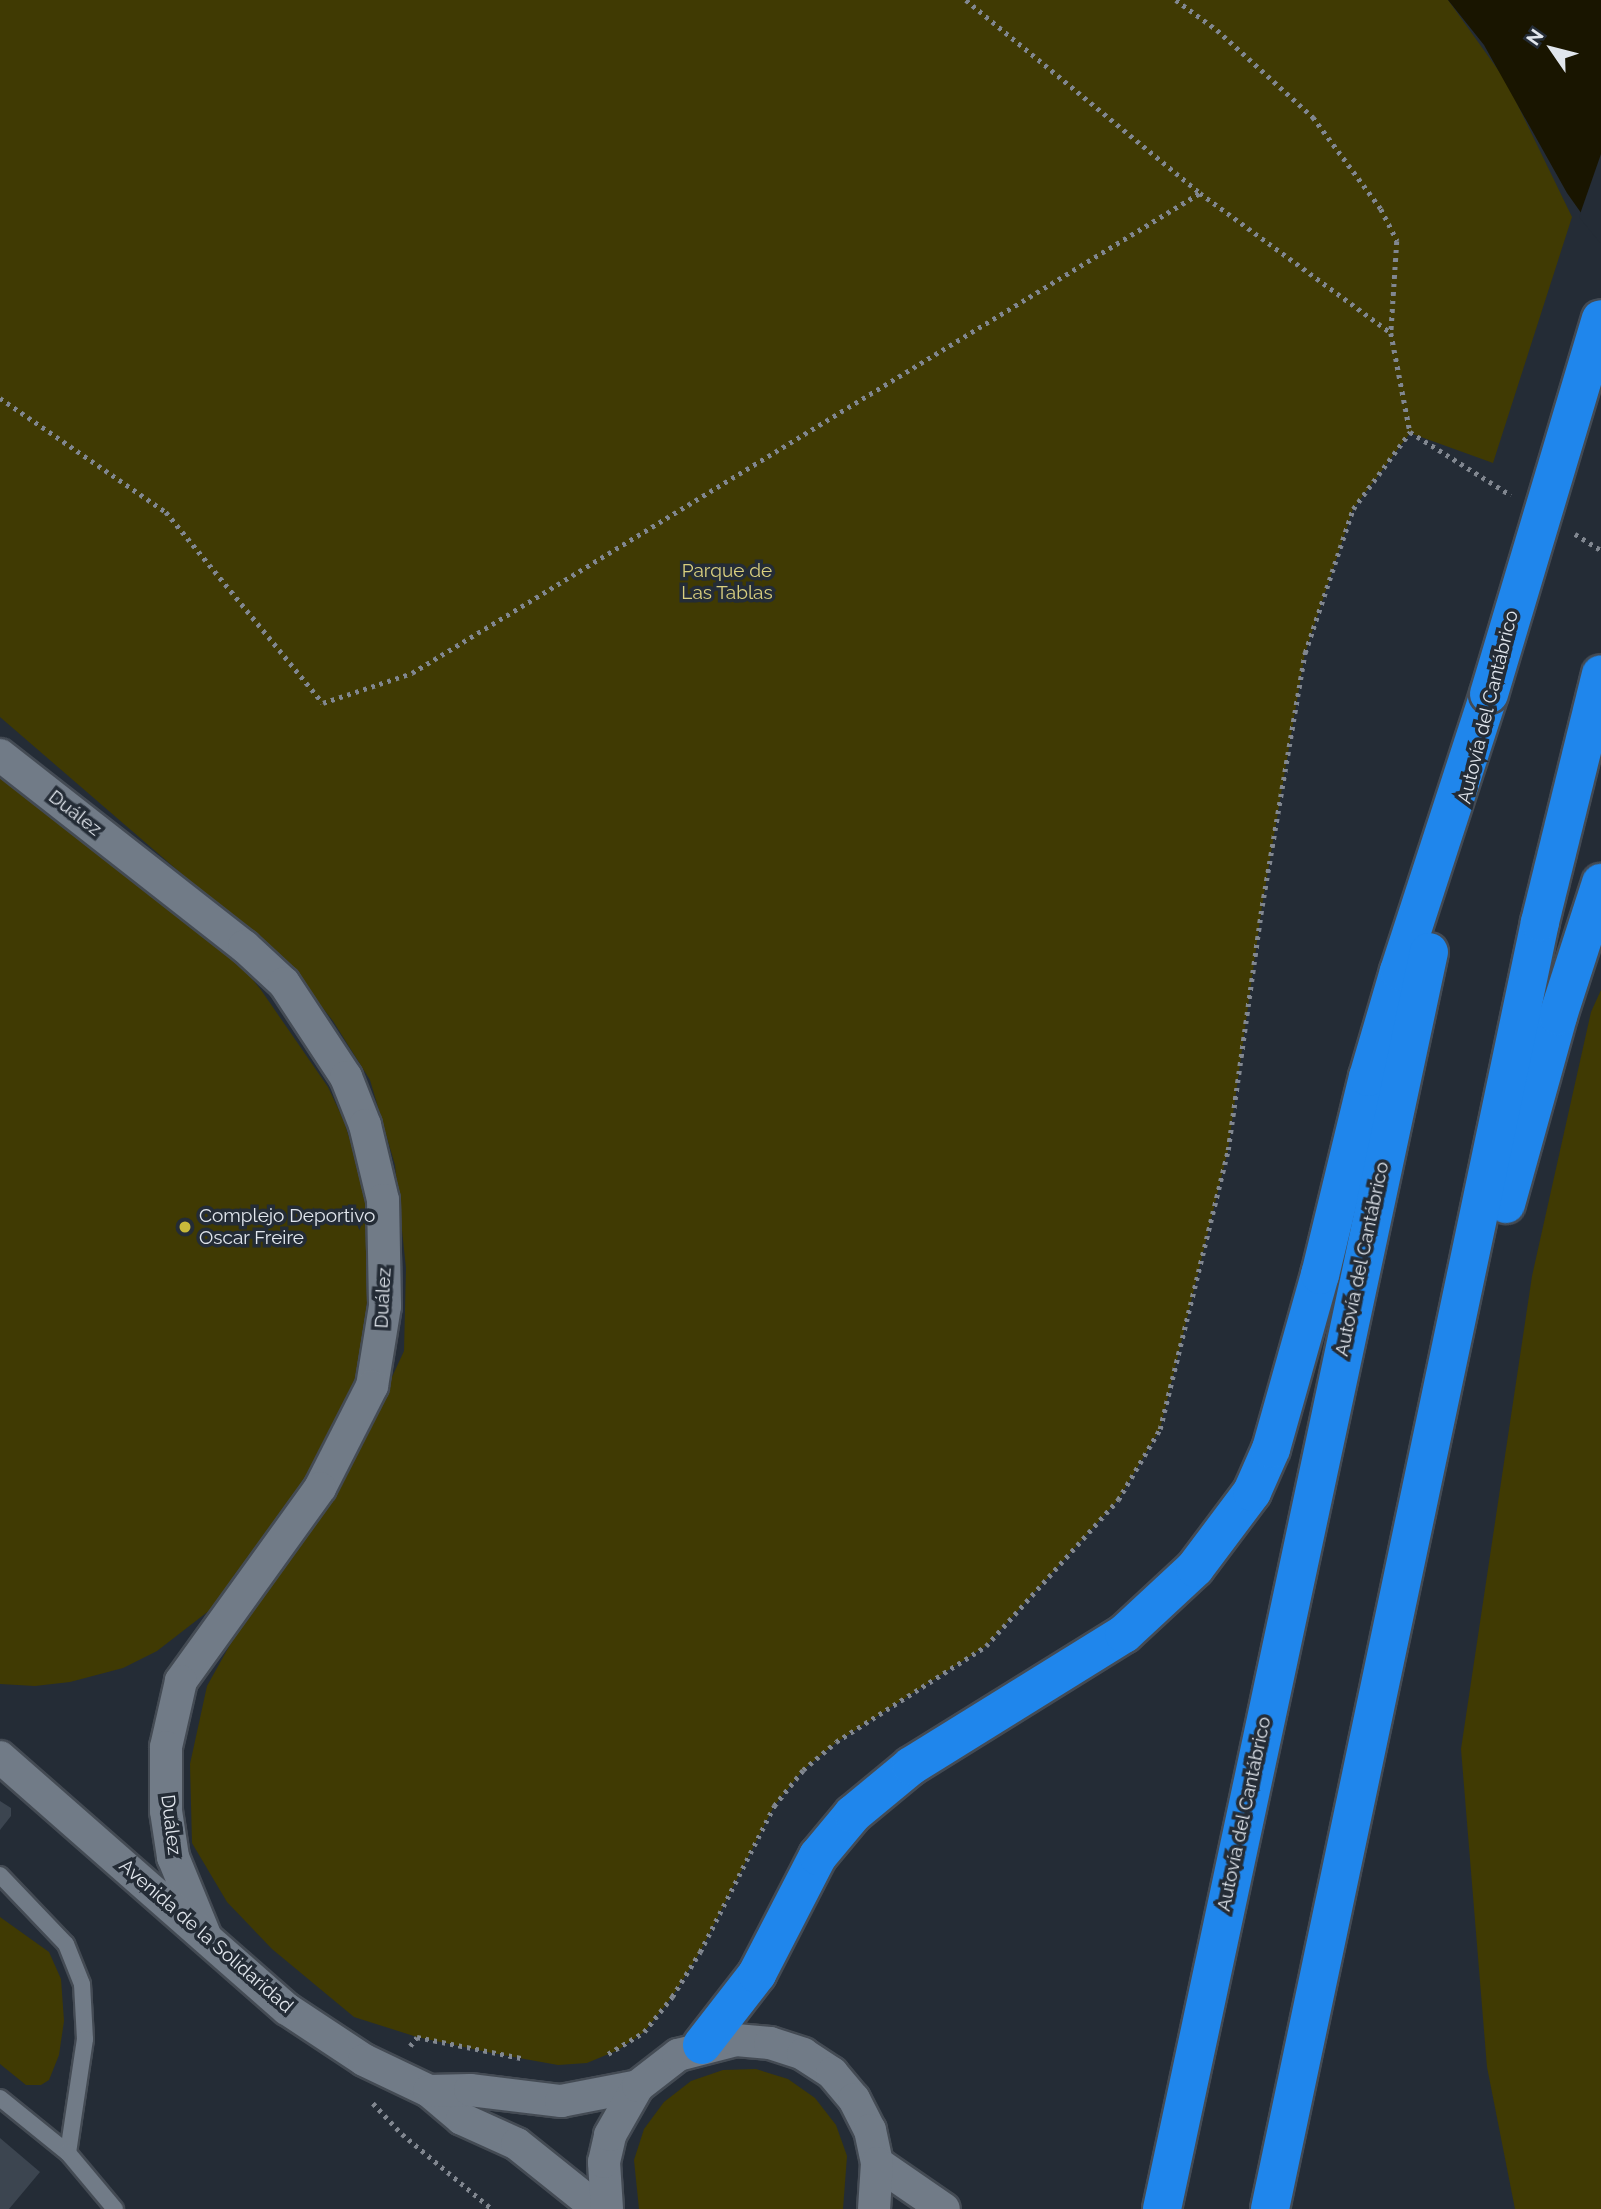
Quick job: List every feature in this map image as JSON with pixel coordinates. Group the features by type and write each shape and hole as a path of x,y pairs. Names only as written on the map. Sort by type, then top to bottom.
{"highway":[{"name":"Autovía del Cantábrico","path":"1162,2209 1294,1573 1489,694 1601,319"},
{"path":"1270,2209 1342,1883 1474,1235 1582,740 1601,674"},
{"path":"702,2045 757,1974 818,1856 853,1814 911,1766 1124,1634 1195,1568 1252,1492 1271,1449 1320,1275 1395,984 1489,694"},
{"path":"1342,1883 1525,1129 1601,883"}],"street":[{"name":"Duález","path":"0,755 225,931 284,983 346,1077 365,1125 383,1200 386,1307 372,1386 320,1488 181,1681 166,1746 166,1811 173,1857 205,1935"},
{"name":"Avenida de la Solidaridad","path":"0,1758 287,2009 391,2075 429,2091 462,2119 497,2133 539,2159 598,2209"},
{"path":"607,2209 604,2162 610,2135 638,2086 656,2068 702,2045 736,2040 770,2043 803,2054 832,2073 854,2099 870,2130 877,2163 874,2209"},
{"name":"Avenida de la Solidaridad","path":"429,2091 470,2090 561,2101 638,2086"},
{"path":"877,2163 944,2209"}],"lane":[{"path":"0,1874 66,1944 82,1984 85,2039 68,2152"},
{"path":"0,2098 68,2152 115,2209"}],"path":[{"path":"966,0 1200,193 1391,332"},
{"path":"1176,0 1217,30 1313,117 1381,209 1397,240 1391,332 1410,432 1522,502"},
{"path":"0,398 166,513 323,703 412,673 1200,193"},
{"path":"597,2059 644,2032 672,1997 700,1952 774,1806 803,1770 836,1742 986,1646 1118,1500 1160,1429 1228,1150 1262,906 1305,653 1353,509 1410,432"},
{"path":"1567,530 1601,550"},
{"path":"492,2209 371,2106 416,2037 532,2060"}],"green space":[{"name":"Parque de Las Tablas","path":"0,0 1448,0 1506,81 1572,217 1493,463 1410,433 1353,509 1305,653 1262,906 1228,1150 1160,1429 1118,1500 986,1646 837,1742 803,1770 774,1806 700,1952 672,1997 644,2032 618,2050 587,2063 558,2065 492,2053 417,2037 354,2017 272,1949 227,1902 192,1843 190,1764 207,1686 255,1600 354,1459 404,1351 406,1268 395,1165 370,1080 333,1021 293,970 0,717"},
{"name":"Complejo Deportivo Oscar Freire","path":"0,772 241,965 261,990 328,1087 344,1121 369,1202 372,1251 361,1363 331,1445 219,1603 157,1651 123,1668 70,1682 35,1686 0,1684"},
{"path":"1601,990 1601,2209 1515,2209 1487,2067 1461,1749 1532,1276 1591,1012"},
{"path":"0,1917 49,1952 61,1979 64,2021 59,2055 49,2080 41,2085 26,2085 0,2064"},
{"path":"756,2069 788,2079 815,2098 836,2125 847,2156 843,2209 639,2209 634,2160 644,2129 664,2102 691,2081 723,2070"}],"shaded area":[{"path":"1448,0 1601,0 1601,241 1567,193 1484,45"}],"pier":[{"path":"1601,154 1601,244 1579,217"}],"building":[{"path":"0,1801 11,1808 11,1816 0,1830"},
{"path":"0,2138 40,2172 9,2209 0,2209"}],"place":[{"name":"Complejo Deportivo Oscar Freire","path":"185,1227"}]}
